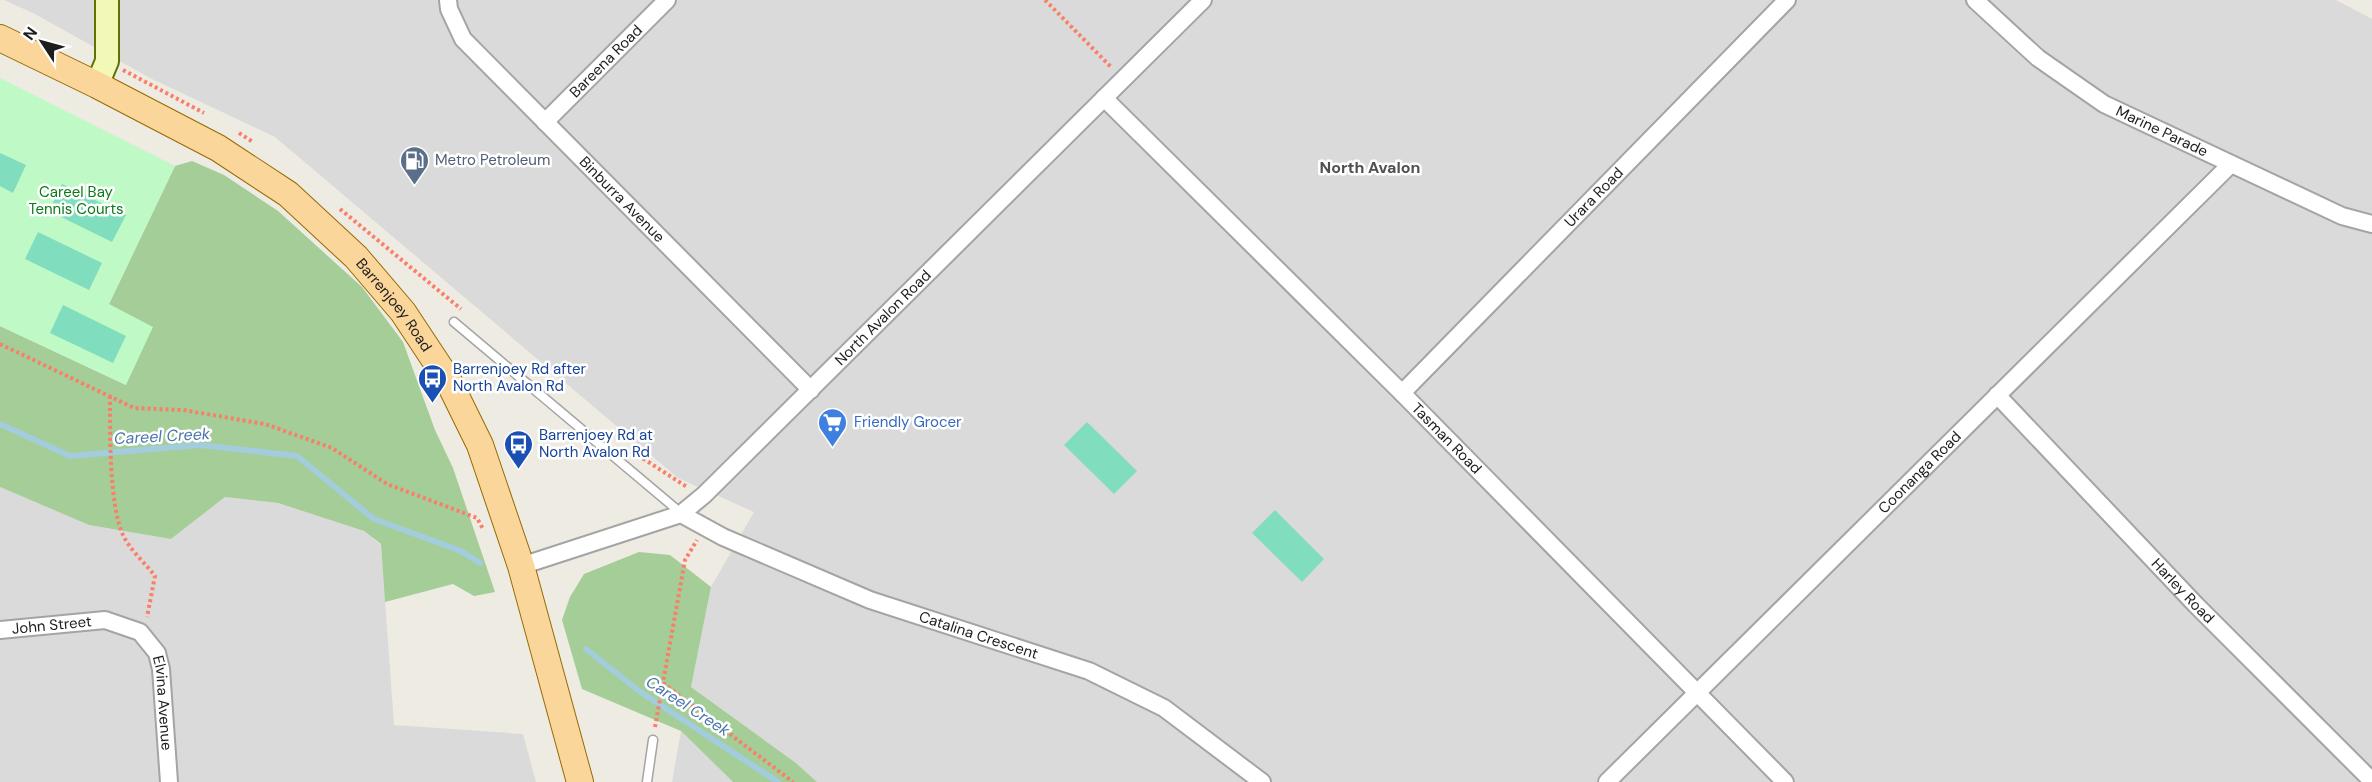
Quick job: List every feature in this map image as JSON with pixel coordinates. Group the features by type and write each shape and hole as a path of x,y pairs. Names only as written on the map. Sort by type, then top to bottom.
{"main road":[{"path":"97,85 107,61 107,0"},
{"name":"Barrenjoey Road","path":"0,38 218,148 288,194 356,257 403,312 448,380 480,445 521,566 579,782"}],"street":[{"name":"Binburra Avenue","path":"448,0 449,9 463,39 811,390"},
{"name":"Bareena Road","path":"545,122 667,0"},
{"name":"North Avalon Road","path":"521,566 681,514 704,495 1203,0"},
{"name":"Urara Road","path":"1402,393 1786,0"},
{"name":"Marine Parade","path":"1976,0 2038,58 2104,104 2342,216 2372,224"},
{"name":"Tasman Road","path":"1104,98 1402,393 1785,782"},
{"name":"Coonanga Road","path":"1607,782 2231,164"},
{"name":"Harley Road","path":"1997,395 2196,605 2372,781"},
{"name":"Catalina Crescent","path":"681,514 723,537 870,600 1089,671 1164,708 1262,782"},
{"name":"John Street","path":"0,630 105,620 142,634"},
{"name":"Elvina Avenue","path":"142,634 157,653 161,669 169,782"}],"lane":[{"path":"454,322 681,514"},
{"path":"647,782 653,740"}],"path":[{"path":"1045,0 1123,80"},
{"path":"107,61 210,116"},
{"path":"238,132 256,144"},
{"path":"333,204 465,313"},
{"path":"0,344 134,408 183,410 265,424 332,448 387,484 477,518 487,535"},
{"path":"110,396 113,485 118,518 124,536 155,576 142,634"},
{"path":"631,451 680,483 704,495"},
{"path":"657,718 685,560 704,527"},
{"path":"663,683 794,782"}],"shaded area":[{"path":"4,0 2336,0 2372,19 2372,782 817,782 796,763 691,687 711,587 754,512 678,478 275,137 152,79 33,13"},
{"path":"0,487 89,525 171,539 225,497 278,503 364,531 381,545 394,725 523,734 536,782 0,782"},
{"path":"681,731 733,782 672,782"}],"green space":[{"name":"Careel Bay Tennis Courts","path":"0,78 175,166 109,304 153,327 126,385 0,326"},
{"path":"0,153 26,165 13,193 0,186"},
{"path":"192,161 224,175 278,211 362,287 403,342 435,430 453,468 495,592 474,596 453,584 385,602 381,544 364,531 278,503 225,497 171,539 89,525 0,487 0,326 126,385 109,304 175,166"},
{"path":"62,184 126,215 112,242 49,211"},
{"path":"38,232 102,263 89,290 25,259"},
{"path":"63,305 126,336 113,363 50,333"},
{"path":"1087,422 1137,471 1114,494 1064,445"},
{"path":"1275,510 1324,559 1302,582 1252,533"},
{"path":"639,552 670,555 711,587 691,687 796,763 817,782 733,782 681,731 582,689 562,620 570,597 584,574"}],"waterway":[{"name":"Careel Creek","path":"0,424 70,456 200,445 297,456 374,519 461,551 480,563"},
{"name":"Careel Creek","path":"586,649 639,691 778,782"}],"place":[{"name":"Metro Petroleum","path":"414,186"},
{"name":"Barrenjoey Rd after North Avalon Rd","path":"432,404"},
{"name":"Friendly Grocer","path":"833,448"},
{"name":"Barrenjoey Rd at North Avalon Rd","path":"518,470"}],"district":[{"name":"North Avalon","path":"1370,167"}]}
